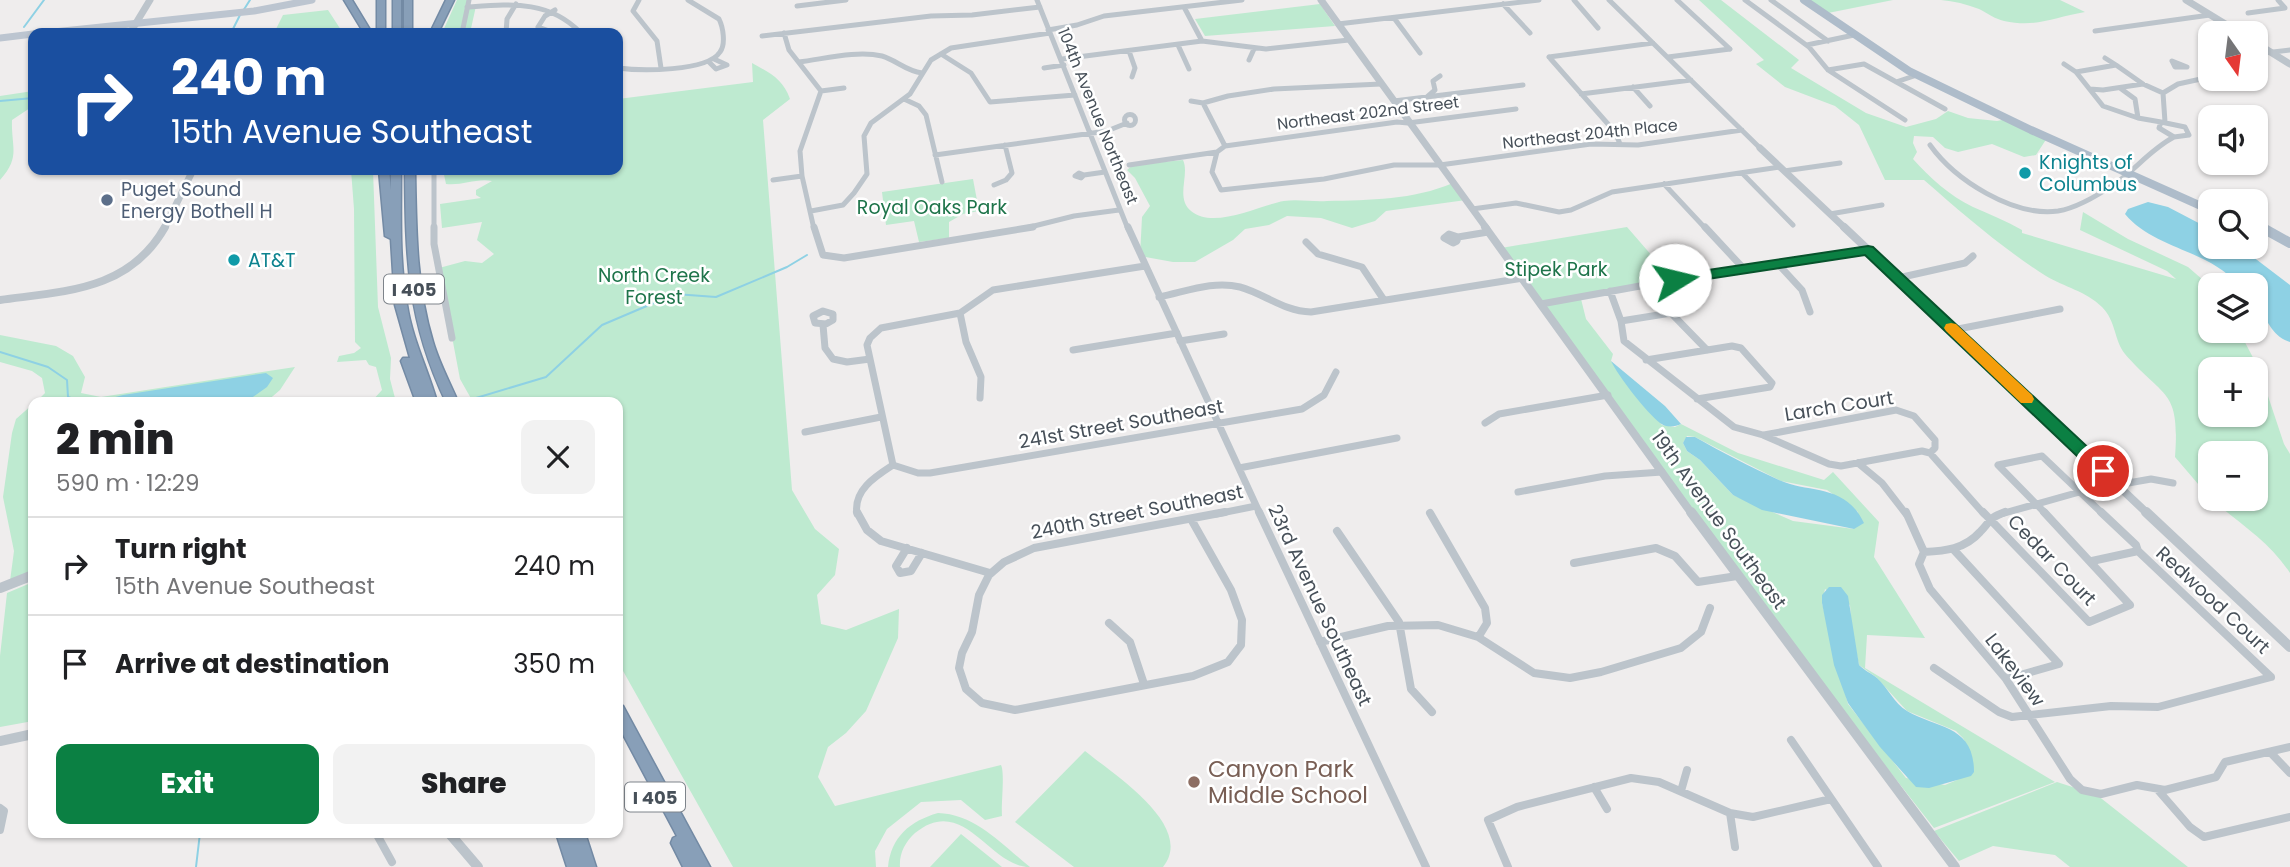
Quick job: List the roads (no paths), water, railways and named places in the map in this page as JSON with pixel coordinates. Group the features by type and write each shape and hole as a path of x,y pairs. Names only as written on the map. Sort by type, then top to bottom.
{"highway":[{"path":"348,0 365,28"},
{"path":"381,0 381,28"},
{"path":"394,0 394,28"},
{"path":"406,0 407,28"},
{"path":"436,28 450,0"},
{"path":"384,175 391,245"},
{"name":"I 405","path":"390,175 392,285 397,321 420,397"},
{"name":"I 405","path":"396,175 401,306 429,397"},
{"name":"I 405","path":"408,175 407,262 411,301 422,347 444,397"},
{"name":"I 405","path":"408,175 415,295 431,357 450,397"},
{"name":"I 405","path":"623,720 702,867"},
{"name":"I 405","path":"623,736 692,867"},
{"path":"566,838 575,867"},
{"path":"579,838 588,867"}],"main road":[{"path":"90,28 233,14 312,0"},
{"path":"1804,0 1917,75 2031,131 2198,203"},
{"path":"0,38 28,35"},
{"path":"2268,233 2290,243"}],"street":[{"path":"132,28 150,0"},
{"path":"623,69 661,68 711,60 723,48 721,22 718,17 688,0"},
{"path":"695,5 705,0"},
{"path":"797,6 846,0"},
{"name":"104th Avenue Northeast","path":"1037,0 1134,242"},
{"path":"811,211 843,205 854,193 868,169 864,136 867,129 881,114 904,99 916,86 931,61 941,54 965,44 1049,32 1104,16 1242,0"},
{"name":"19th Avenue Southeast","path":"1321,0 1737,576 1955,867"},
{"path":"1468,0 1474,8"},
{"path":"1338,24 1539,0"},
{"path":"1574,0 1598,27"},
{"path":"1609,0 1782,169 2290,647"},
{"path":"1668,57 1730,49 1677,0"},
{"path":"1745,0 1807,45 1828,70 1905,120"},
{"path":"1771,0 1828,41"},
{"path":"2186,0 2220,21"},
{"path":"2248,13 2285,8 2278,0"},
{"path":"637,1 633,11 657,37 661,47 661,68"},
{"path":"463,28 468,3 516,4 555,9 577,28"},
{"path":"506,28 507,19 516,4"},
{"path":"1503,4 1530,33"},
{"path":"762,36 912,18 1040,7"},
{"path":"1184,7 1202,41"},
{"path":"541,28 538,27 545,16 555,9"},
{"path":"2095,31 2210,15"},
{"path":"912,18 914,28"},
{"path":"1394,18 1420,53"},
{"path":"784,33 789,52 813,75 821,91 801,144 802,176 820,252 828,257 844,258 1042,226 1074,216 1119,210"},
{"path":"1807,45 1854,35"},
{"path":"1044,68 1063,62 1202,41 1216,41 1254,49 1349,40"},
{"path":"1620,144 1615,132 1549,57 1653,43"},
{"path":"1178,45 1189,69"},
{"path":"1298,46 1302,53"},
{"path":"1249,60 1254,49"},
{"path":"2270,52 2290,50"},
{"path":"1129,51 1135,68 1132,77"},
{"path":"2270,52 2290,64"},
{"path":"799,62 869,54 885,57 908,71 922,73"},
{"path":"941,54 971,72 979,80 990,102 1075,95"},
{"path":"2105,58 2143,84 2163,93"},
{"path":"711,60 714,69 724,67"},
{"path":"1828,70 1864,64 1935,106 1945,109"},
{"path":"2064,64 2076,72 2103,106 2161,126 2174,137"},
{"path":"2076,72 2116,65"},
{"path":"2180,69 2195,80"},
{"path":"625,79 631,71"},
{"path":"1896,82 1917,75"},
{"path":"1427,97 1433,93 1433,82 1440,76"},
{"path":"2163,93 2178,84 2198,79"},
{"path":"1581,94 1691,80"},
{"path":"1191,102 1203,103 1218,98 1320,85 1355,88 1381,84"},
{"path":"2090,89 2143,84"},
{"path":"1394,101 1523,85"},
{"path":"1633,87 1650,106"},
{"path":"821,91 844,88"},
{"path":"2120,88 2135,99 2139,118"},
{"path":"1266,91 1271,99"},
{"path":"2157,146 2166,109 2163,93"},
{"path":"904,99 923,110 942,182"},
{"path":"1129,165 1217,152 1225,146 1203,103"},
{"name":"Northeast 202nd Street","path":"1225,146 1397,122 1409,123 1516,109"},
{"path":"1930,145 1981,191 2007,205 2031,210 2057,211 2073,207 2127,174 2157,146 2174,137 2189,135 2188,130 2166,109"},
{"path":"935,155 1112,130 1127,123"},
{"path":"2161,126 2180,125"},
{"name":"Northeast 204th Place","path":"1217,152 1212,172 1220,190 1324,180 1394,166 1440,165 1591,144 1638,145 1742,130"},
{"path":"994,185 1006,180 1012,173 1005,145"},
{"path":"1472,209 1516,203 1559,212 1571,210 1612,192 1742,173 1840,163"},
{"path":"1084,175 1105,172"},
{"path":"1742,173 1793,225"},
{"path":"0,300 78,288 122,272 148,253 160,236 190,175"},
{"path":"434,175 434,244 452,338"},
{"path":"773,180 802,176"},
{"path":"1664,184 1744,269"},
{"path":"1830,214 1882,205"},
{"path":"1458,237 1488,232"},
{"name":"23rd Avenue Southeast","path":"1134,242 1426,867"},
{"path":"1306,242 1315,254 1359,264 1384,300"},
{"path":"1541,304 1868,250"},
{"path":"1898,278 1965,264 1973,256"},
{"path":"1779,265 1802,290 1810,312"},
{"path":"1145,266 1004,287 981,297 960,313 889,325 874,332 867,345 893,465 862,488 856,499 857,510 867,532 881,541 990,573 976,603 973,631 961,654 958,673 971,696 984,706 1001,711 1188,676 1220,667 1233,659 1241,648 1242,625 1238,611 1219,567 1202,544 1191,519"},
{"path":"1159,297 1219,285 1232,286 1242,288 1280,307 1300,312 1523,278"},
{"path":"1610,291 1625,341 1734,427 1763,435 1829,464 1841,466 1922,451 1930,453 1990,517"},
{"path":"1953,330 2060,309"},
{"path":"907,313 910,321"},
{"path":"960,313 967,345 977,361 984,386 980,398"},
{"path":"1621,321 1671,313 1707,350"},
{"path":"823,325 823,348 830,357 842,362 870,359"},
{"path":"1073,350 1224,334"},
{"path":"1646,360 1732,346 1741,348 1772,383 1770,387 1697,399"},
{"name":"241st Street Southeast","path":"893,465 930,473 1311,407 1333,383 1336,372"},
{"path":"1485,423 1499,414 1608,395"},
{"name":"Larch Court","path":"1763,435 1896,410 1914,416 1935,440 1935,448 1930,453"},
{"path":"805,432 881,416"},
{"path":"1239,468 1397,438"},
{"path":"2042,456 2082,491 2136,545 2138,551 2092,561 2035,503 1998,464 2042,456"},
{"name":"Lakeview","path":"1857,463 1882,483 1903,506 1924,552 1919,564 1930,589 2006,679 2070,779 2082,790 2101,794 2137,785 2156,788"},
{"path":"1518,492 1605,475 1662,472"},
{"path":"1924,552 1954,550 1980,533 1990,517 2035,503 2082,491 2151,479 2173,482"},
{"name":"240th Street Southeast","path":"990,573 1012,557 1034,548 1256,506"},
{"path":"1430,513 1485,608 1488,618 1486,629 1479,636"},
{"name":"Cedar Court","path":"1990,517 2000,531 2089,622 2130,605 2092,561"},
{"path":"1337,531 1399,622 1411,689 1432,712"},
{"path":"907,548 896,566 900,573 911,571 922,553"},
{"path":"1574,563 1656,548 1675,556 1698,582 1737,576"},
{"path":"1954,550 2059,664 2006,679"},
{"name":"Redwood Court","path":"2030,715 2111,706 2158,707 2271,677 2138,551"},
{"path":"0,588 28,577"},
{"path":"1320,642 1399,622 1439,624 1479,636 1512,663 1530,673 1553,678 1573,678 1681,649 1694,642 1705,628 1710,608"},
{"path":"1109,623 1125,632 1132,641 1144,684"},
{"path":"1934,668 1999,712 2012,717 2030,715"},
{"path":"0,741 27,736"},
{"path":"1791,740 1878,867"},
{"path":"2156,788 2165,790 2216,776 2225,762 2290,747"},
{"path":"2270,752 2290,773"},
{"path":"1681,791 1687,770"},
{"path":"1508,867 1488,820 1517,807 1631,778 1658,782 1730,813 1753,817 1831,799"},
{"path":"1594,787 1607,809"},
{"path":"2156,788 2190,827 2204,837 2211,838 2290,817"},
{"path":"0,808 4,811 0,830"},
{"path":"1730,813 1735,847"},
{"path":"379,838 391,862"},
{"path":"453,838 478,867"}],"water":[{"path":"2148,202 2168,207 2198,223 2198,256 2166,243 2137,226 2125,214 2128,209"},
{"path":"2204,259 2256,259 2290,285 2290,342 2278,336 2268,322 2268,273 2226,273"},
{"path":"1611,361 1665,406 1681,424 1662,425 1654,418 1626,385"},
{"path":"266,373 273,378 267,387 253,397 115,397"},
{"path":"1686,437 1695,437 1779,480 1837,496 1856,510 1864,523 1854,529 1762,510 1733,495 1700,460 1687,451 1683,443"},
{"path":"1829,587 1841,587 1848,596 1859,665 1877,678 1907,711 1961,737 1968,745 1972,757 1974,772 1971,776 1929,788 1916,787 1880,747 1848,703 1834,665 1822,603 1822,595"}],"waterway":[{"path":"24,27 44,0"},
{"path":"243,11 250,0"},
{"path":"234,28 240,15"},
{"path":"0,101 28,98"},
{"path":"479,397 546,377 602,325 675,294 716,297 787,267 807,255"},
{"path":"0,352 48,367 67,380 68,397"},
{"path":"196,867 199,838"}],"place":[{"name":"Knights of Columbus","path":"2025,173"},
{"name":"Puget Sound Energy Bothell H","path":"107,200"},
{"name":"AT&T","path":"234,260"},
{"name":"Canyon Park Middle School","path":"1194,782"}],"park label":[{"name":"Royal Oaks Park","path":"932,207"},
{"name":"Stipek Park","path":"1556,269"},
{"name":"North Creek Forest","path":"654,286"}]}
